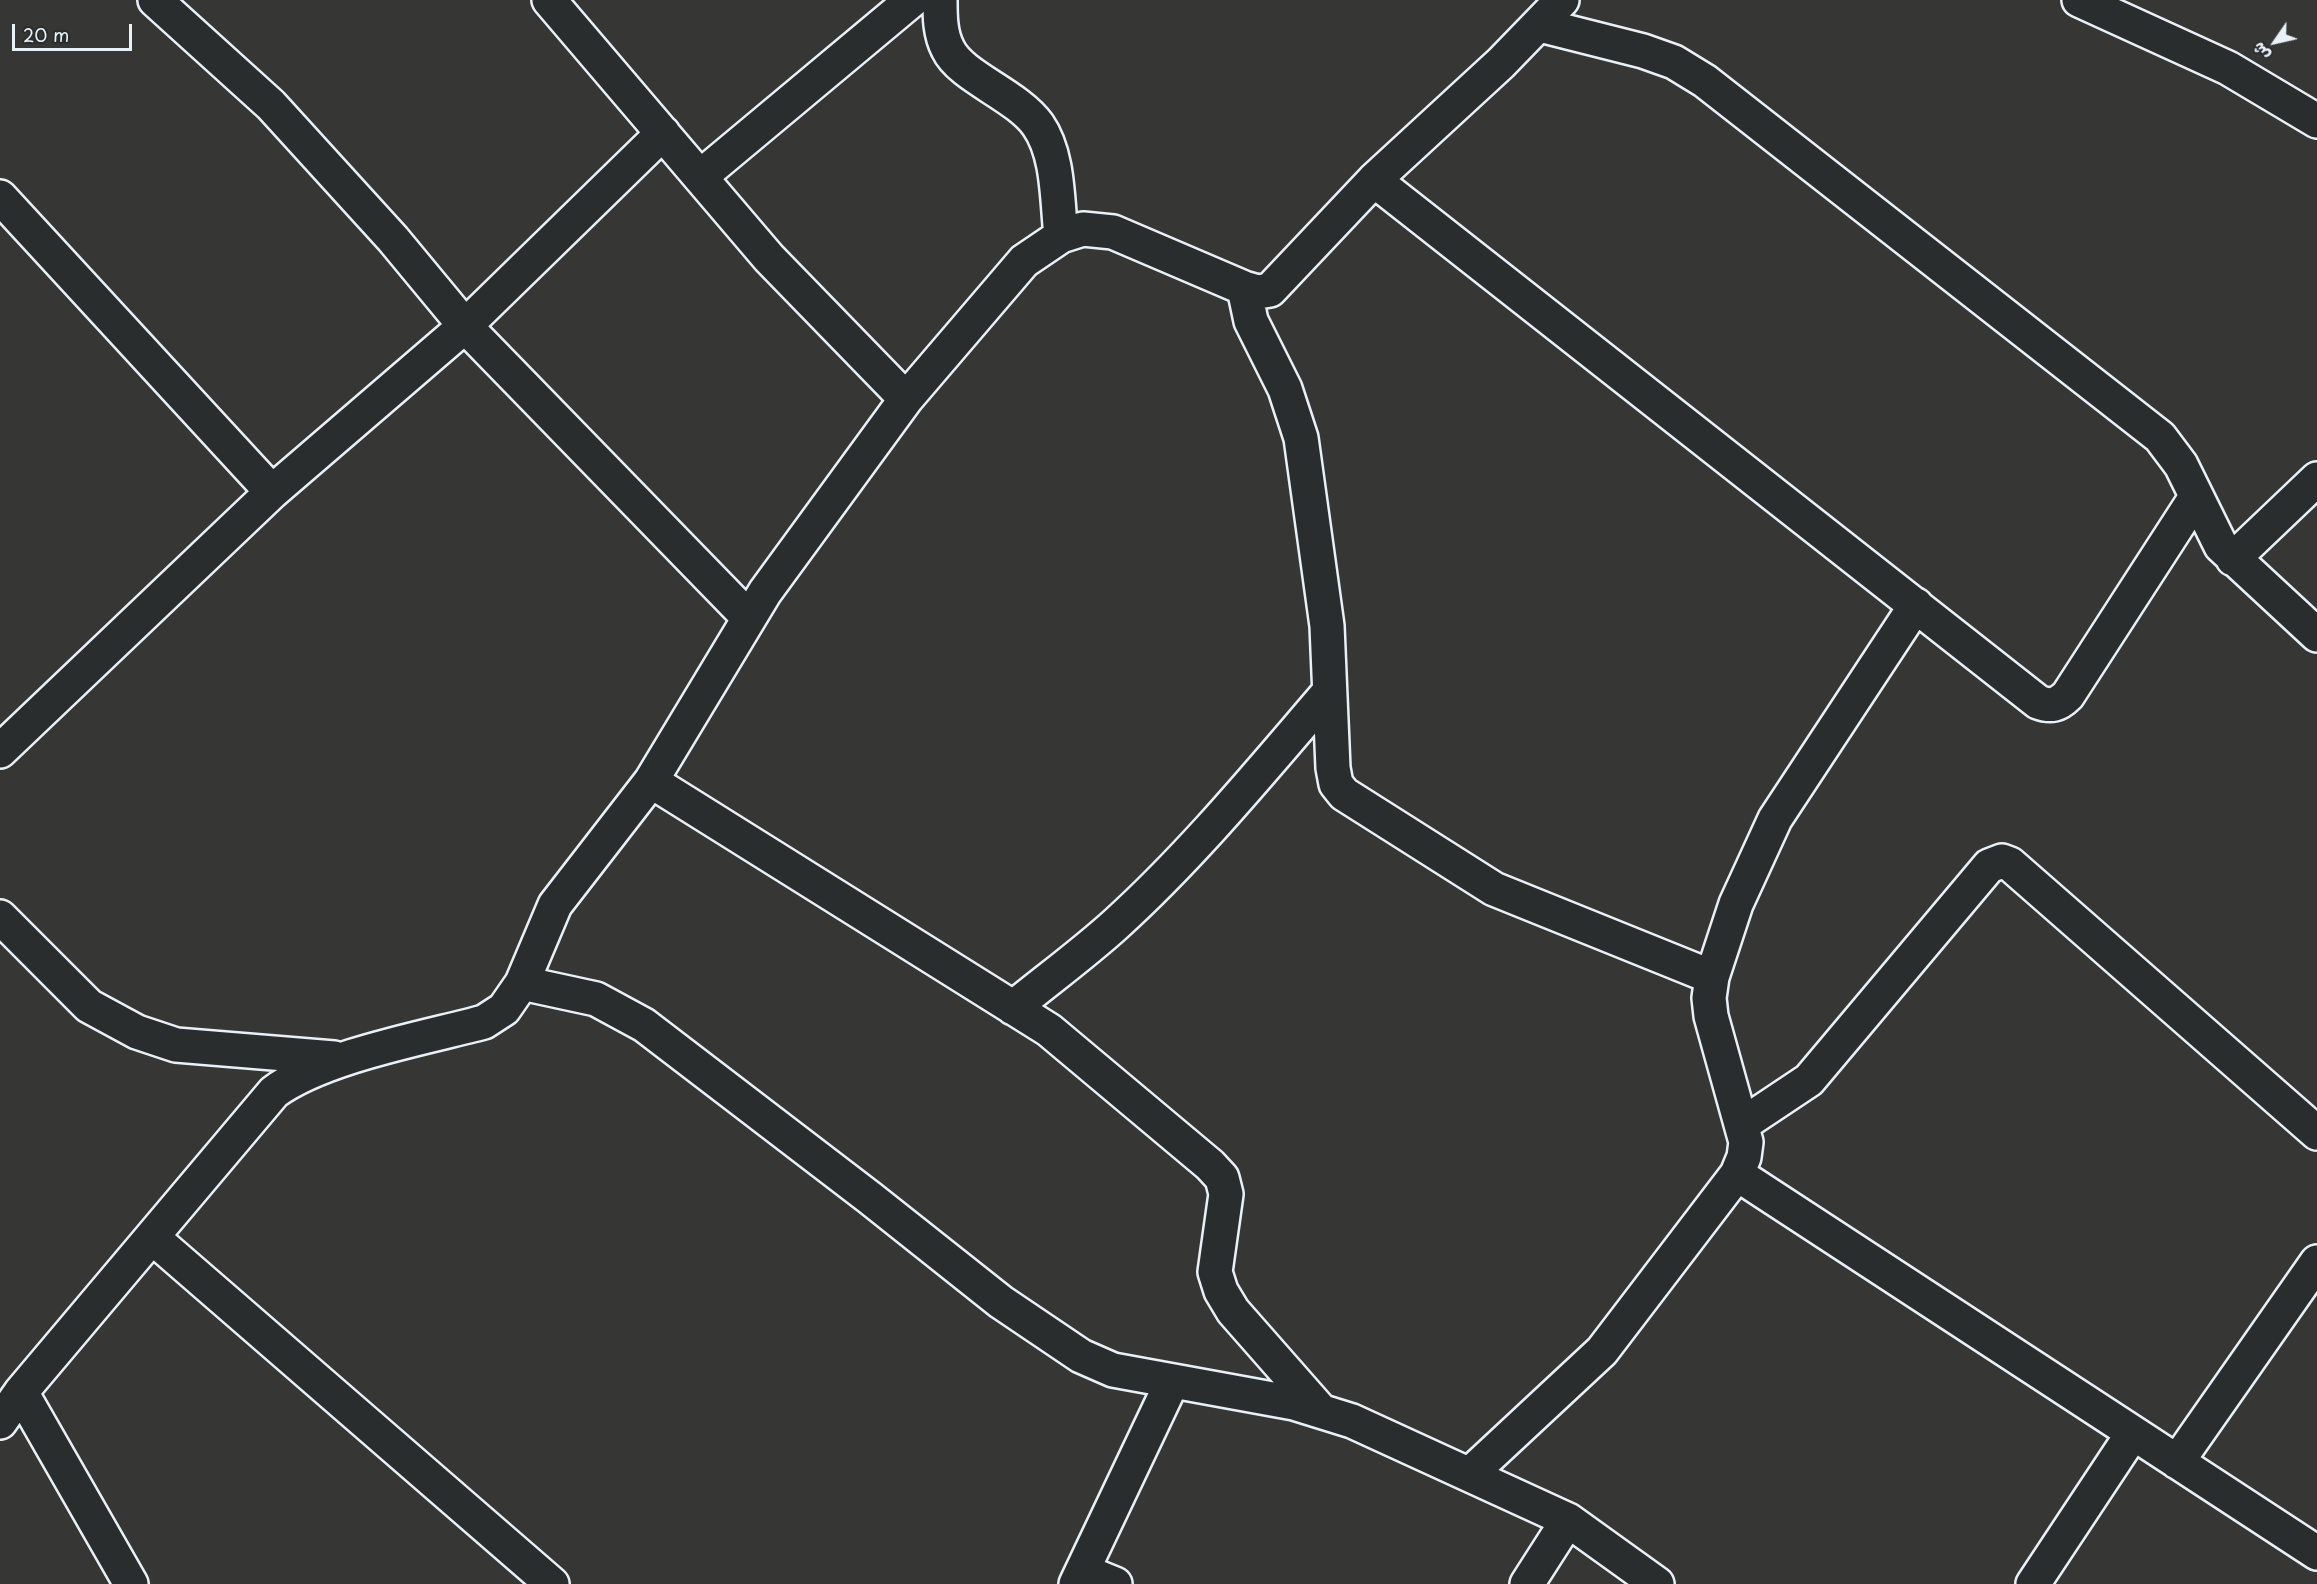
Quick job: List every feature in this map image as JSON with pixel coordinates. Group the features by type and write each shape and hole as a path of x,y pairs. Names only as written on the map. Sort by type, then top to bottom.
{"street":[{"path":"155,0 271,105 393,239 465,326 750,618"},
{"path":"549,0 769,258 906,399"},
{"path":"700,177 912,0"},
{"path":"940,0 944,40 957,63 1013,100 1037,124 1048,142 1061,236"},
{"path":"0,1422 21,1392 274,1092 298,1077 345,1059 484,1022 504,1009 522,983 555,905 651,781 765,592 906,399 1024,261 1061,236 1083,230 1113,231 1244,288 1258,292 1270,290 1374,180 1540,26 1562,0"},
{"path":"2079,0 2228,68 2317,121"},
{"path":"1540,26 1643,51 1674,62 1705,81 2160,437 2181,465 2221,546 2317,635"},
{"path":"5,738 272,492 465,326 663,133"},
{"path":"1374,180 2038,702 2049,706 2060,703 2068,695 2196,497"},
{"path":"0,197 272,492"},
{"path":"1244,288 1251,321 1285,389 1301,438 1327,626 1333,768 1336,783 1344,794 1494,889 1712,977"},
{"path":"2233,559 2317,479"},
{"path":"1470,1474 1609,1343 1737,1174 1744,1157 1746,1142 1743,1124 1711,1016 1712,977 1736,904 1775,819 1916,605"},
{"path":"1013,1008 1115,925 1145,896 1235,801 1329,692"},
{"path":"651,781 1049,1030 1210,1165 1222,1178 1226,1194 1215,1272 1221,1291 1233,1311 1320,1410"},
{"path":"1743,1124 1809,1080 1989,866 2002,861 2010,864 2317,1133"},
{"path":"0,917 90,1006 137,1032 176,1045 345,1059"},
{"path":"522,983 596,999 644,1025 1042,1331 1081,1356 1113,1370 1172,1382 1225,1389 1320,1410 1352,1421 1568,1520 1657,1584"},
{"path":"1737,1174 2317,1553"},
{"path":"152,1237 535,1578"},
{"path":"2177,1462 2311,1284"},
{"path":"1115,1584 1079,1577 1172,1382"},
{"path":"21,1392 131,1584"},
{"path":"2032,1584 2133,1433"},
{"path":"1527,1584 1568,1520"}]}
